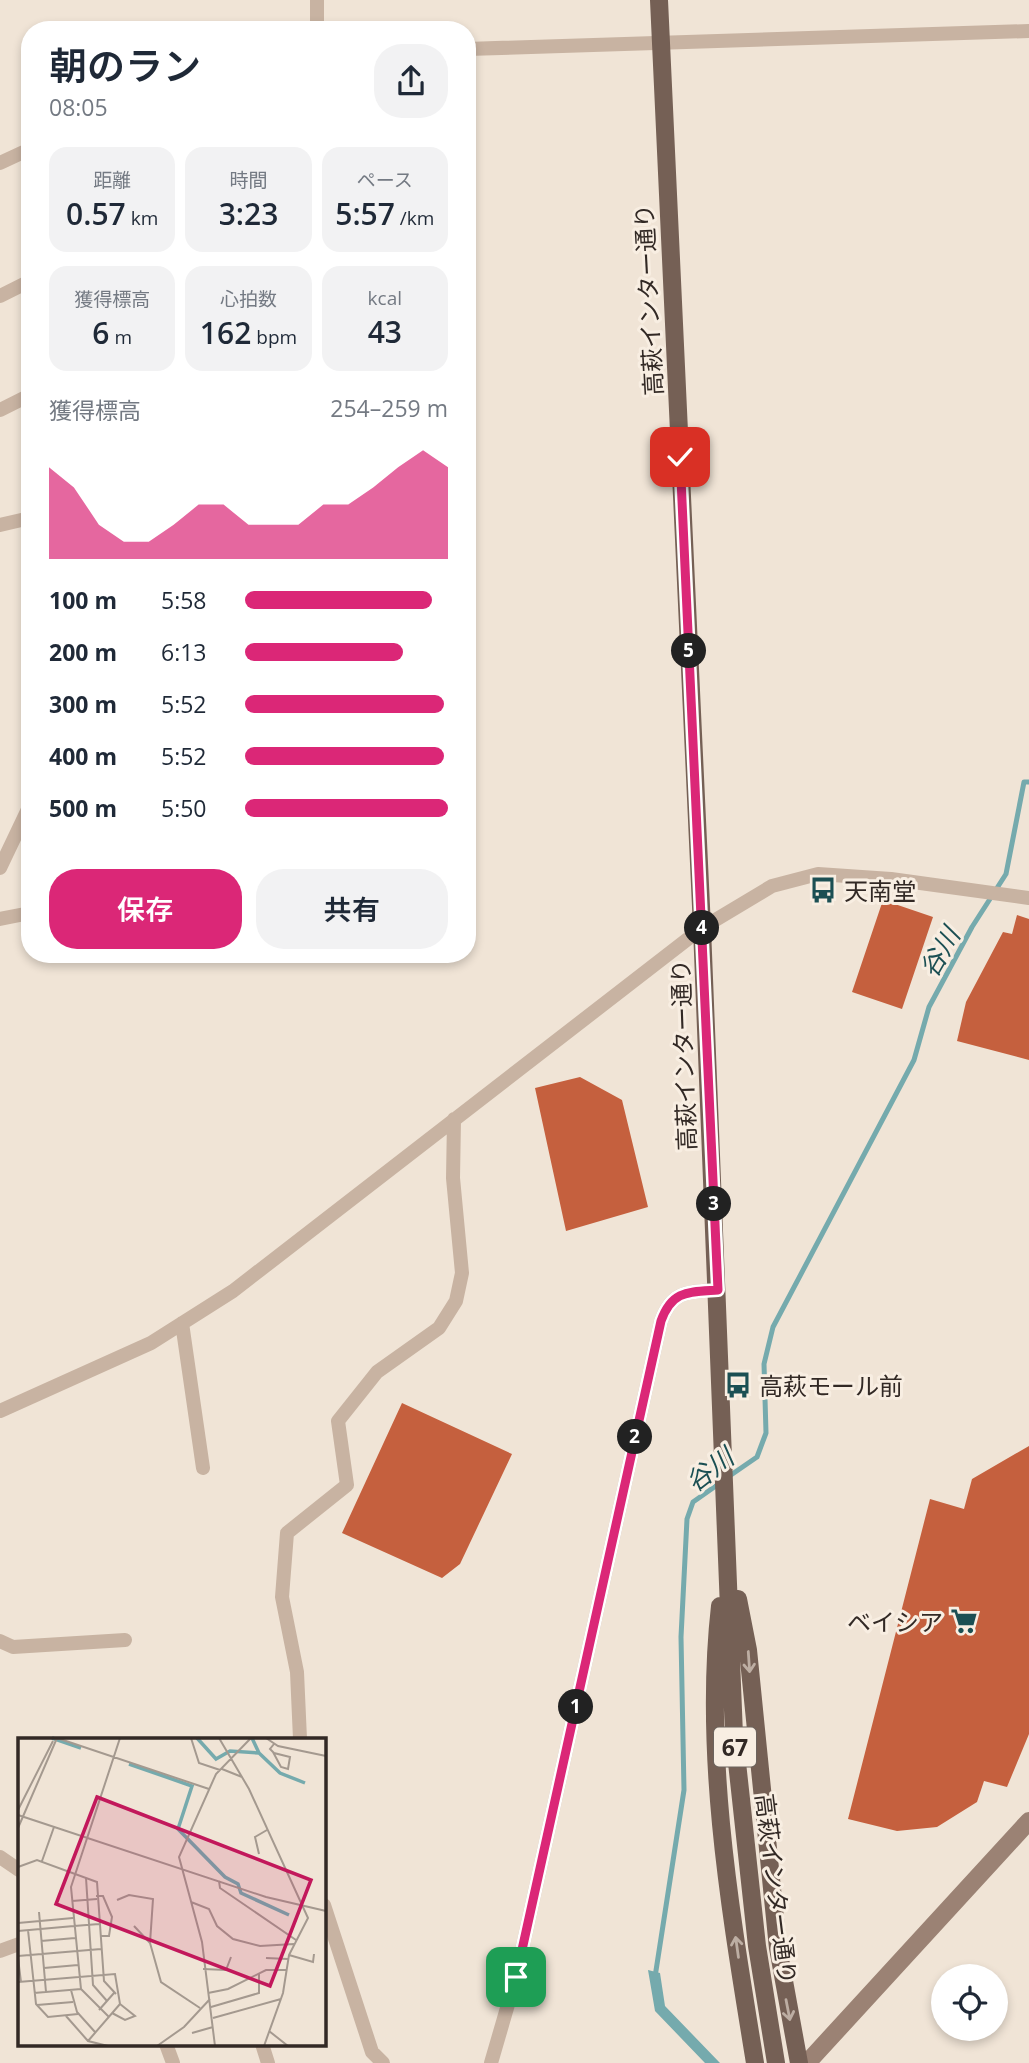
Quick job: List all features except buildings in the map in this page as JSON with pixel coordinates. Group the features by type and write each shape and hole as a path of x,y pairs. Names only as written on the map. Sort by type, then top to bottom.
{"main road":[{"name":"高萩インター通り","path":"659,0 718,1290 734,1735 757,1946 776,2063"},
{"path":"727,1547 714,1659 715,1735 731,1899 755,2063"},
{"path":"727,1547 748,1650 773,1912 799,2063"}],"street":[{"path":"317,0 317,21"},
{"path":"476,48 1029,31"},
{"path":"0,163 21,153"},
{"path":"0,296 21,286"},
{"path":"0,410 21,400"},
{"path":"0,525 21,520"},
{"path":"0,868 21,824"},
{"path":"0,1410 151,1343 233,1291 702,928 772,886 818,874 1029,898"},
{"path":"0,919 21,915"},
{"path":"300,1738 297,1672 282,1597 287,1533 347,1485 338,1421 377,1372 439,1328 456,1301 462,1273 453,1178 454,1119"},
{"path":"491,2063 516,1977 661,1321 667,1303 676,1297 687,1292 718,1290"},
{"path":"182,1323 203,1468"},
{"path":"0,1641 13,1647 125,1640"},
{"path":"807,2063 1029,1821"},
{"path":"0,1857 18,1869"},
{"path":"326,1911 372,2052 383,2063"},
{"path":"0,1951 18,1944"},
{"path":"167,2046 173,2063"},
{"path":"263,2046 268,2063"}],"water":[{"path":"648,1970 660,1973 665,2006 720,2063 705,2063 655,2011"}],"waterway":[{"name":"谷川","path":"728,1477 757,1457 766,1433 764,1364 773,1327 914,1060 929,1007 972,927 1006,874 1024,782 1029,782"},
{"name":"谷川","path":"655,1977 684,1790 681,1637 687,1519 693,1502 720,1483"}],"place":[{"name":"天南堂","path":"823,890"},
{"name":"高萩モール前","path":"738,1385"},
{"name":"ベイシア","path":"964,1621"}],"route":[{"path":"516,1977 661,1321 667,1303 676,1297 687,1292 718,1290 680,457"}]}
